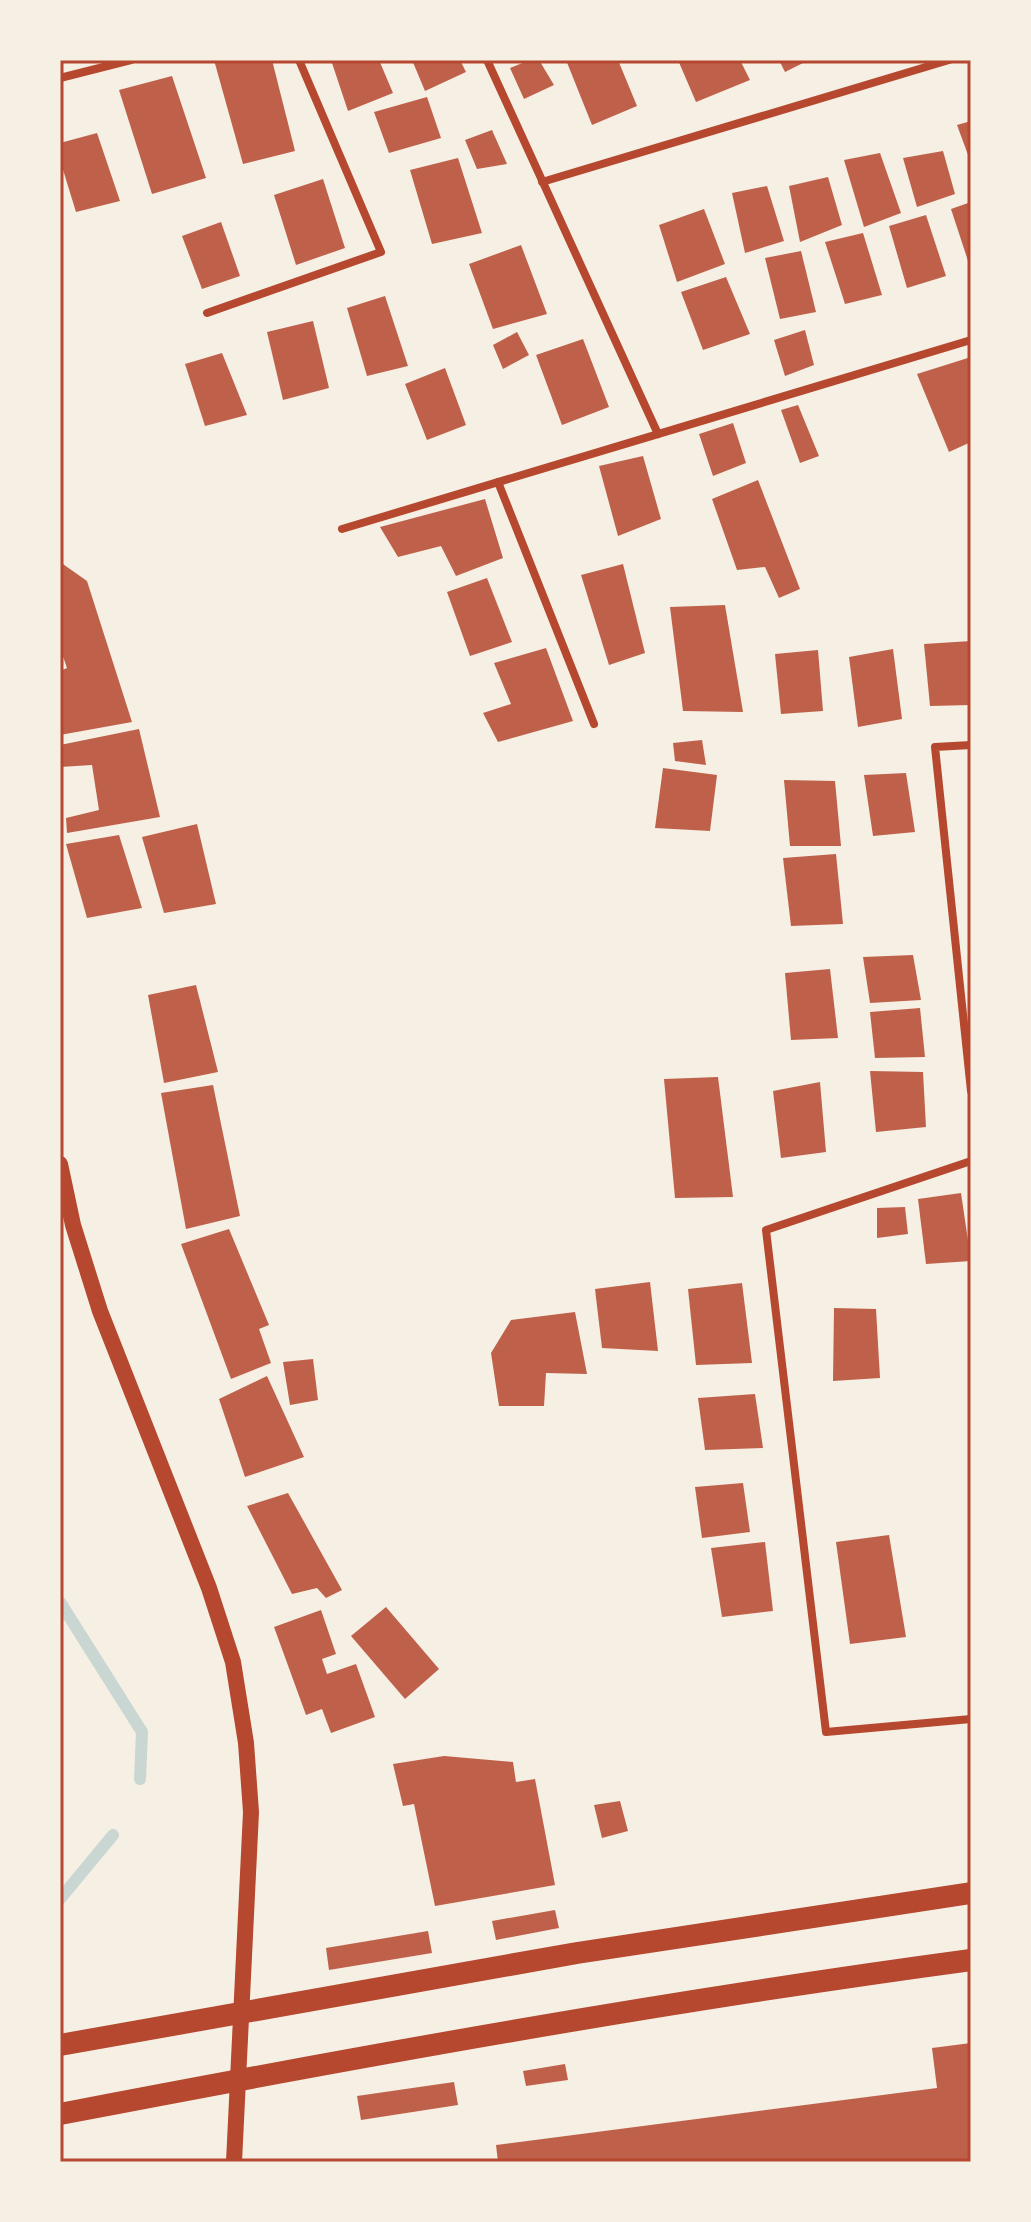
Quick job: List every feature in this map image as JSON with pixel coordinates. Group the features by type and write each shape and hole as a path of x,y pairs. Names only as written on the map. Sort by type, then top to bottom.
{"highway":[{"path":"60,2045 577,1953 971,1893"},
{"path":"64,2113 818,1981 971,1960"}],"main road":[{"path":"60,1164 73,1225 100,1311 209,1588 233,1662 246,1743 251,1812 234,2162"}],"street":[{"path":"60,78 131,60"},
{"path":"207,313 381,252 299,60"},
{"path":"487,60 658,434"},
{"path":"542,182 949,60"},
{"path":"342,529 971,340"},
{"path":"498,482 594,724"},
{"path":"971,745 935,747 971,1091"},
{"path":"961,978 971,977"},
{"path":"971,1161 766,1230 826,1732 971,1719"}],"building":[{"path":"214,60 272,60 295,151 243,164"},
{"path":"331,60 379,60 393,93 348,111"},
{"path":"412,60 460,60 466,72 425,91"},
{"path":"539,60 554,85 524,99 510,68"},
{"path":"566,60 618,60 637,106 592,125"},
{"path":"678,60 740,60 750,80 696,102"},
{"path":"779,60 809,60 785,72"},
{"path":"172,76 206,178 152,194 119,90"},
{"path":"427,97 441,138 389,153 374,112"},
{"path":"971,121 971,163 957,125"},
{"path":"492,130 507,164 477,169 465,140"},
{"path":"97,133 120,201 76,212 60,160 60,143"},
{"path":"943,151 955,194 917,207 903,158"},
{"path":"880,153 901,213 864,227 844,160"},
{"path":"458,158 482,233 432,244 410,170"},
{"path":"828,177 842,225 800,242 789,186"},
{"path":"323,179 345,248 296,265 274,195"},
{"path":"767,186 784,241 745,253 732,193"},
{"path":"971,202 971,266 970,267 951,209"},
{"path":"704,209 725,264 677,282 659,225"},
{"path":"926,215 946,276 907,288 889,226"},
{"path":"221,222 240,276 202,289 182,236"},
{"path":"863,233 882,295 845,304 825,242"},
{"path":"521,245 547,314 493,329 469,264"},
{"path":"801,251 816,312 780,319 765,258"},
{"path":"726,277 750,334 703,350 681,292"},
{"path":"385,296 408,366 367,376 347,308"},
{"path":"313,321 329,388 283,400 267,332"},
{"path":"805,330 814,365 785,376 774,340"},
{"path":"517,332 529,355 503,369 493,345"},
{"path":"583,339 609,407 562,425 536,355"},
{"path":"222,353 247,415 205,426 185,364"},
{"path":"971,357 971,442 949,452 917,374"},
{"path":"445,368 466,425 427,440 405,384"},
{"path":"798,405 819,456 800,463 781,410"},
{"path":"733,423 746,463 713,476 699,434"},
{"path":"643,456 661,519 618,536 599,466"},
{"path":"758,480 800,589 779,598 765,567 737,570 712,499"},
{"path":"485,499 503,558 456,576 441,546 398,557 380,527"},
{"path":"60,562 87,581 132,722 60,735 60,671 67,668 60,648"},
{"path":"623,564 645,653 609,665 581,575"},
{"path":"487,578 512,642 470,656 447,592"},
{"path":"725,605 743,712 683,711 670,607"},
{"path":"971,641 971,705 930,706 924,644"},
{"path":"546,648 573,721 498,742 483,713 511,704 494,663"},
{"path":"893,649 902,719 858,727 849,657"},
{"path":"818,650 823,711 781,714 775,654"},
{"path":"139,729 160,817 67,833 66,818 99,810 92,765 60,767 60,745"},
{"path":"702,740 706,765 675,761 673,743"},
{"path":"663,768 717,775 710,831 655,828"},
{"path":"906,773 915,832 873,836 864,775"},
{"path":"784,780 835,781 841,846 790,846"},
{"path":"197,824 216,904 164,913 142,837"},
{"path":"119,835 142,908 87,918 66,844"},
{"path":"836,854 843,924 791,926 783,858"},
{"path":"913,955 921,1000 870,1003 863,957"},
{"path":"830,969 838,1038 791,1040 785,973"},
{"path":"196,985 218,1072 164,1083 148,995"},
{"path":"920,1008 925,1057 875,1058 870,1012"},
{"path":"870,1071 923,1072 926,1127 876,1132"},
{"path":"718,1077 733,1197 675,1198 664,1079"},
{"path":"820,1082 826,1152 781,1158 773,1091"},
{"path":"213,1085 240,1216 186,1229 161,1093"},
{"path":"961,1193 971,1261 926,1264 918,1199"},
{"path":"905,1207 908,1234 877,1238 877,1208"},
{"path":"229,1229 269,1325 259,1329 271,1363 231,1379 181,1244"},
{"path":"650,1282 658,1351 602,1348 595,1289"},
{"path":"742,1283 752,1363 696,1365 688,1289"},
{"path":"834,1308 876,1309 880,1378 833,1381"},
{"path":"575,1312 587,1374 546,1373 544,1406 499,1406 491,1353 511,1320"},
{"path":"313,1359 318,1400 290,1405 283,1362"},
{"path":"267,1376 304,1457 245,1477 219,1399"},
{"path":"755,1394 763,1448 705,1450 698,1398"},
{"path":"743,1483 750,1532 702,1538 695,1487"},
{"path":"288,1493 342,1590 326,1598 317,1588 292,1594 247,1506"},
{"path":"889,1535 906,1637 850,1644 836,1542"},
{"path":"765,1542 773,1611 722,1617 711,1548"},
{"path":"386,1607 439,1669 405,1699 351,1636"},
{"path":"321,1610 336,1654 322,1659 327,1674 356,1664 375,1717 331,1733 322,1709 306,1715 274,1627"},
{"path":"444,1756 513,1762 516,1782 535,1779 555,1885 435,1906 414,1804 403,1806 393,1764"},
{"path":"620,1801 628,1831 602,1838 594,1805"},
{"path":"555,1910 559,1928 496,1940 492,1921"},
{"path":"428,1931 432,1953 329,1970 326,1948"},
{"path":"971,2043 971,2162 498,2162 496,2145 937,2088 932,2048"},
{"path":"565,2064 568,2080 526,2086 523,2071"},
{"path":"454,2082 458,2105 361,2120 357,2096"}],"waterway":[{"path":"60,1602 142,1732 140,1779"},
{"path":"60,1899 113,1835"}]}
